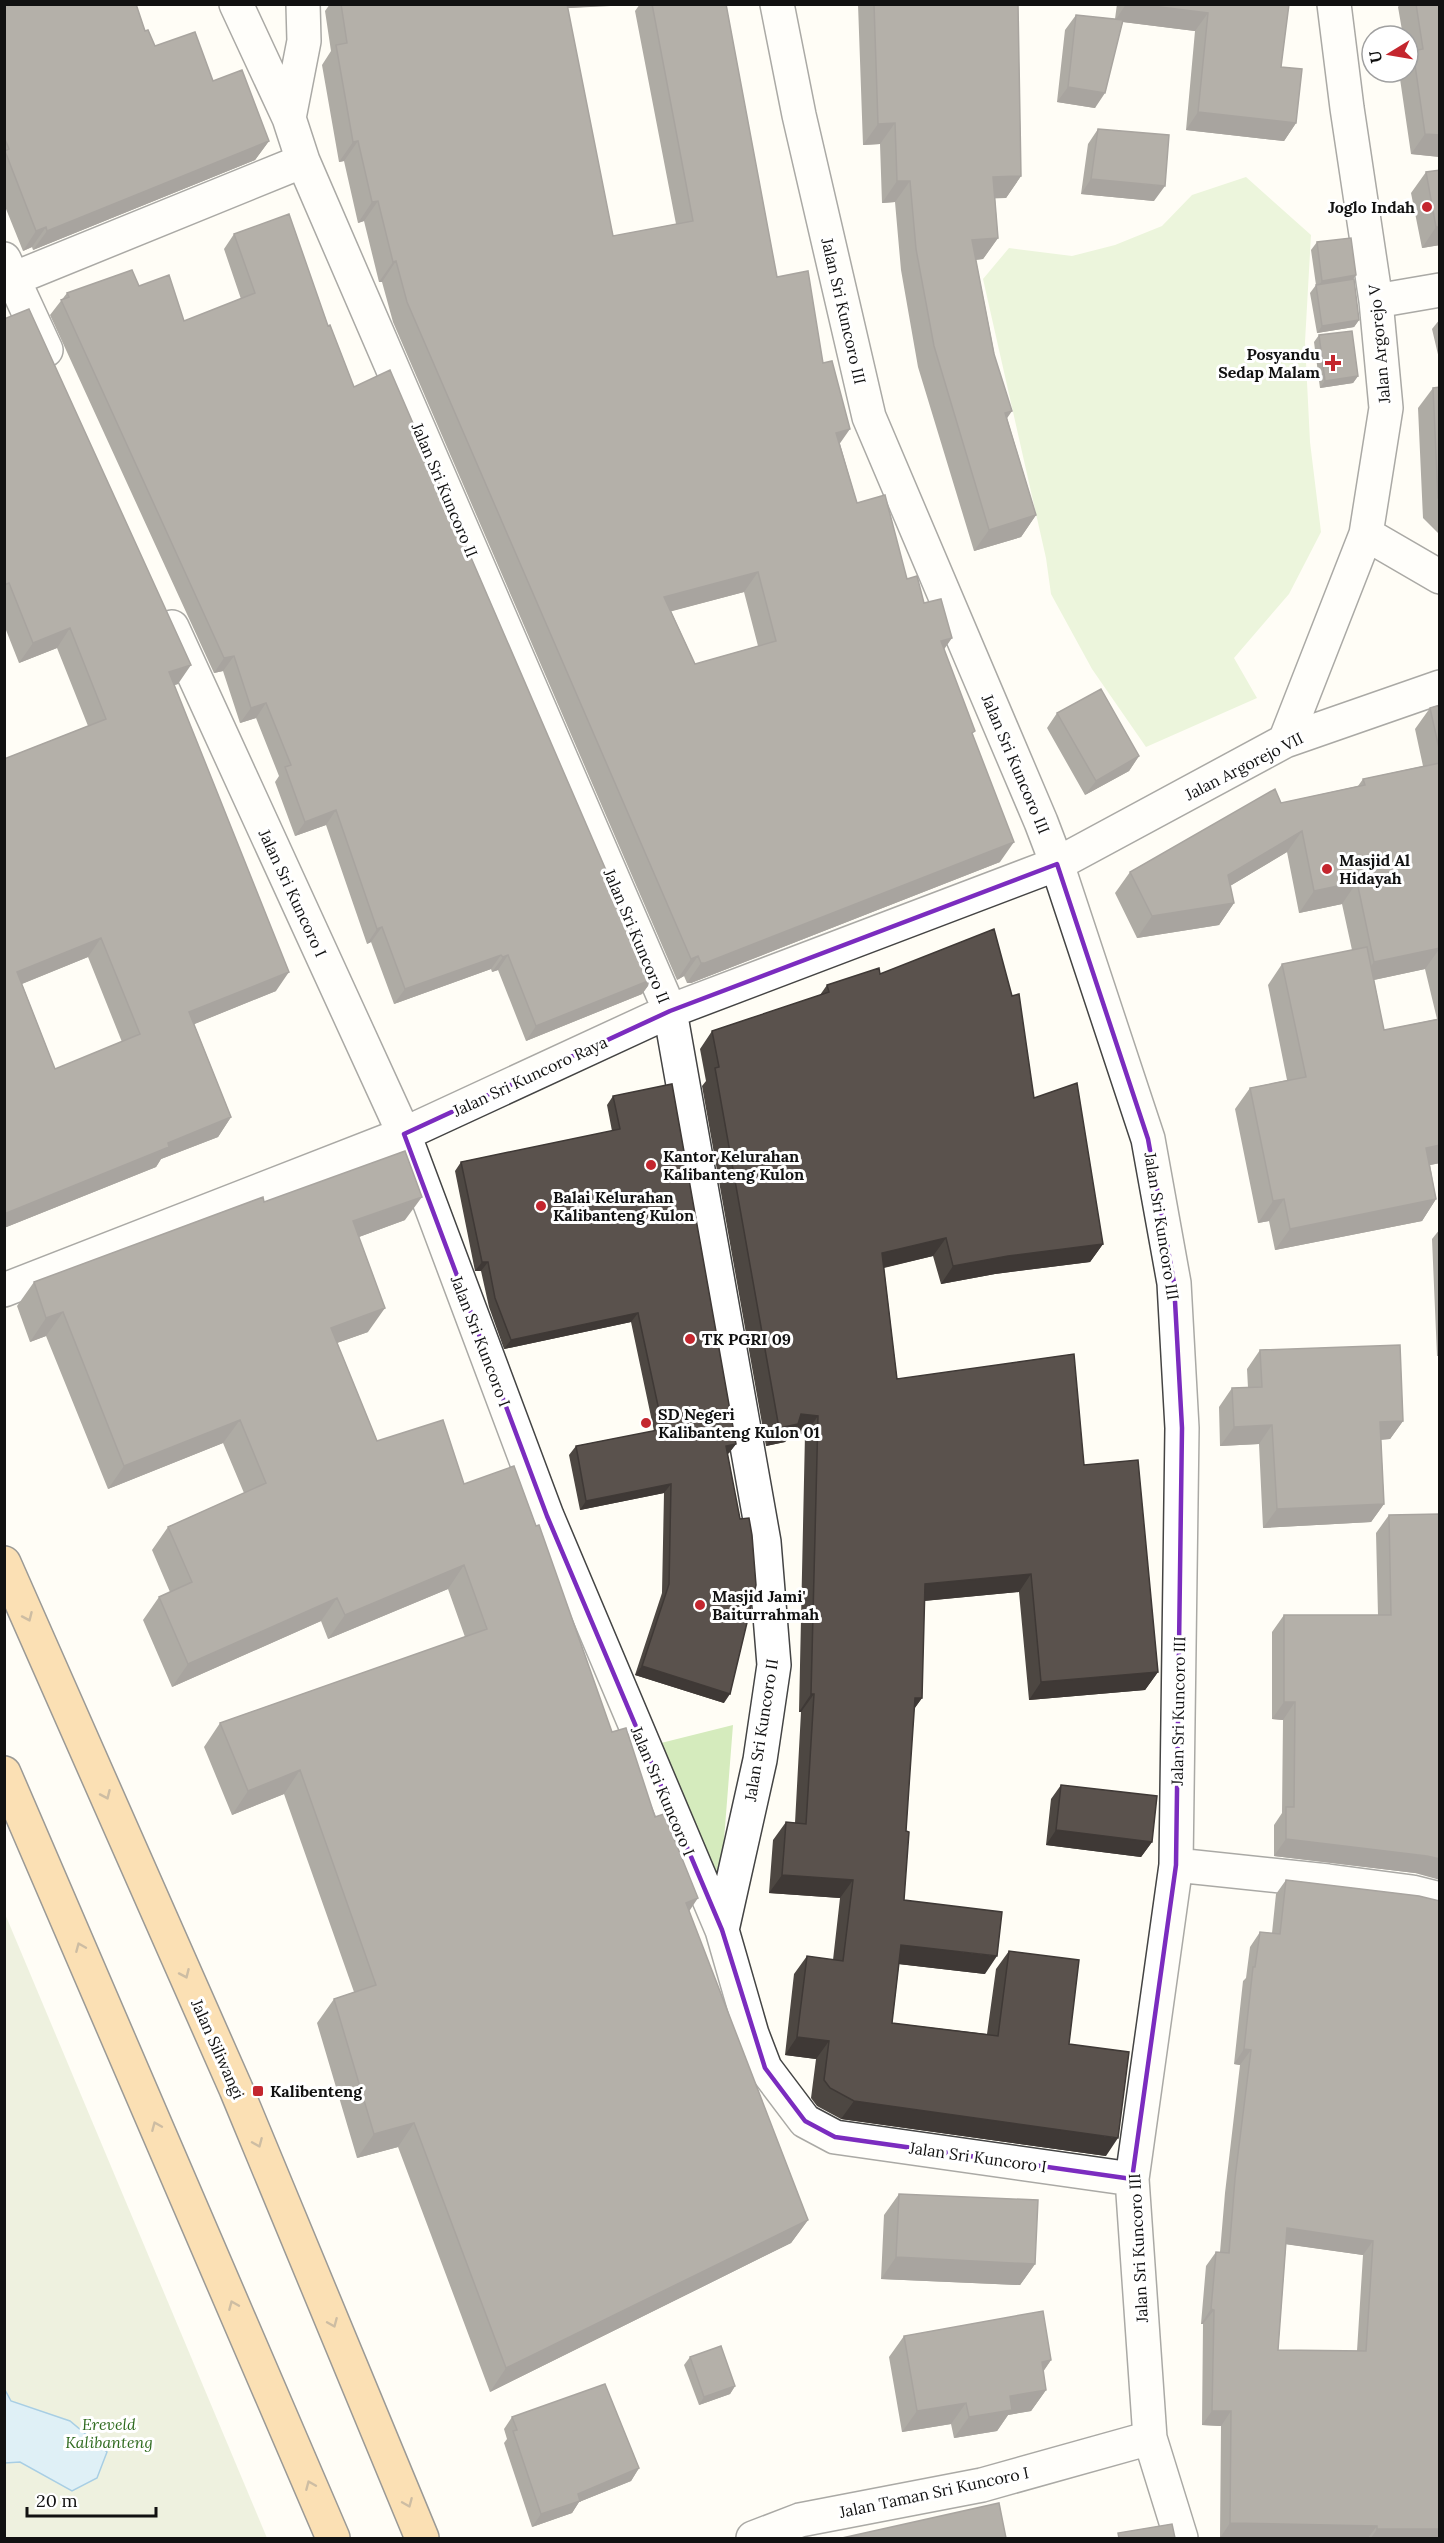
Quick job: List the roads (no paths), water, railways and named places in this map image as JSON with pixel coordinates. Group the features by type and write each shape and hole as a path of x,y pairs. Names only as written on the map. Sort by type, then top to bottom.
{"highway":[{"name":"Jalan Siliwangi","path":"4,1563 236,2089 422,2538"},
{"path":"4,1773 333,2538"}],"street":[{"name":"Jalan Sri Kuncoro II","path":"236,4 289,118 303,161 670,1011 762,1532 774,1665 760,1760 722,1930"},
{"path":"289,118 304,41 303,4"},
{"name":"Jalan Sri Kuncoro III","path":"777,4 799,115 869,417 1057,864 1148,1139 1174,1283 1182,1428 1176,1865 1132,2179 1150,2438 1181,2538"},
{"name":"Jalan Argorejo V","path":"1285,741 1366,534 1386,408 1376,301 1334,4"},
{"path":"58,377 9,269 303,161"},
{"path":"1376,301 1440,290"},
{"path":"1366,534 1440,577"},
{"name":"Jalan Sri Kuncoro I","path":"161,604 404,1134 547,1516 722,1930 752,2034 765,2068 805,2121 835,2137 1132,2179"},
{"name":"Jalan Argorejo VII","path":"1057,864 1285,741 1440,687"},
{"name":"Jalan Sri Kuncoro Raya","path":"4,1290 404,1134 670,1011 1057,864"},
{"path":"1176,1865 1328,1881 1412,1892 1440,1899"},
{"name":"Jalan Taman Sri Kuncoro I","path":"753,2538 800,2520 982,2485 1150,2438"}],"water":[{"path":"4,2388 11,2401 70,2421 107,2452 97,2478 72,2491 20,2462 5,2463"}],"place":[{"name":"Joglo Indah","path":"1427,207"},
{"name":"Posyandu Sedap Malam","path":"1333,363"},
{"name":"Masjid Al Hidayah","path":"1327,869"},
{"name":"Kantor Kelurahan Kalibanteng Kulon","path":"651,1165"},
{"name":"Balai Kelurahan Kalibanteng Kulon","path":"541,1206"},
{"name":"TK PGRI 09","path":"690,1339"},
{"name":"SD Negeri Kalibanteng Kulon 01","path":"646,1423"},
{"name":"Masjid Jami' Baiturrahmah","path":"700,1605"},
{"name":"Kalibenteng","path":"258,2091"}],"park label":[{"name":"Ereveld Kalibanteng","path":"109,2433"}]}
